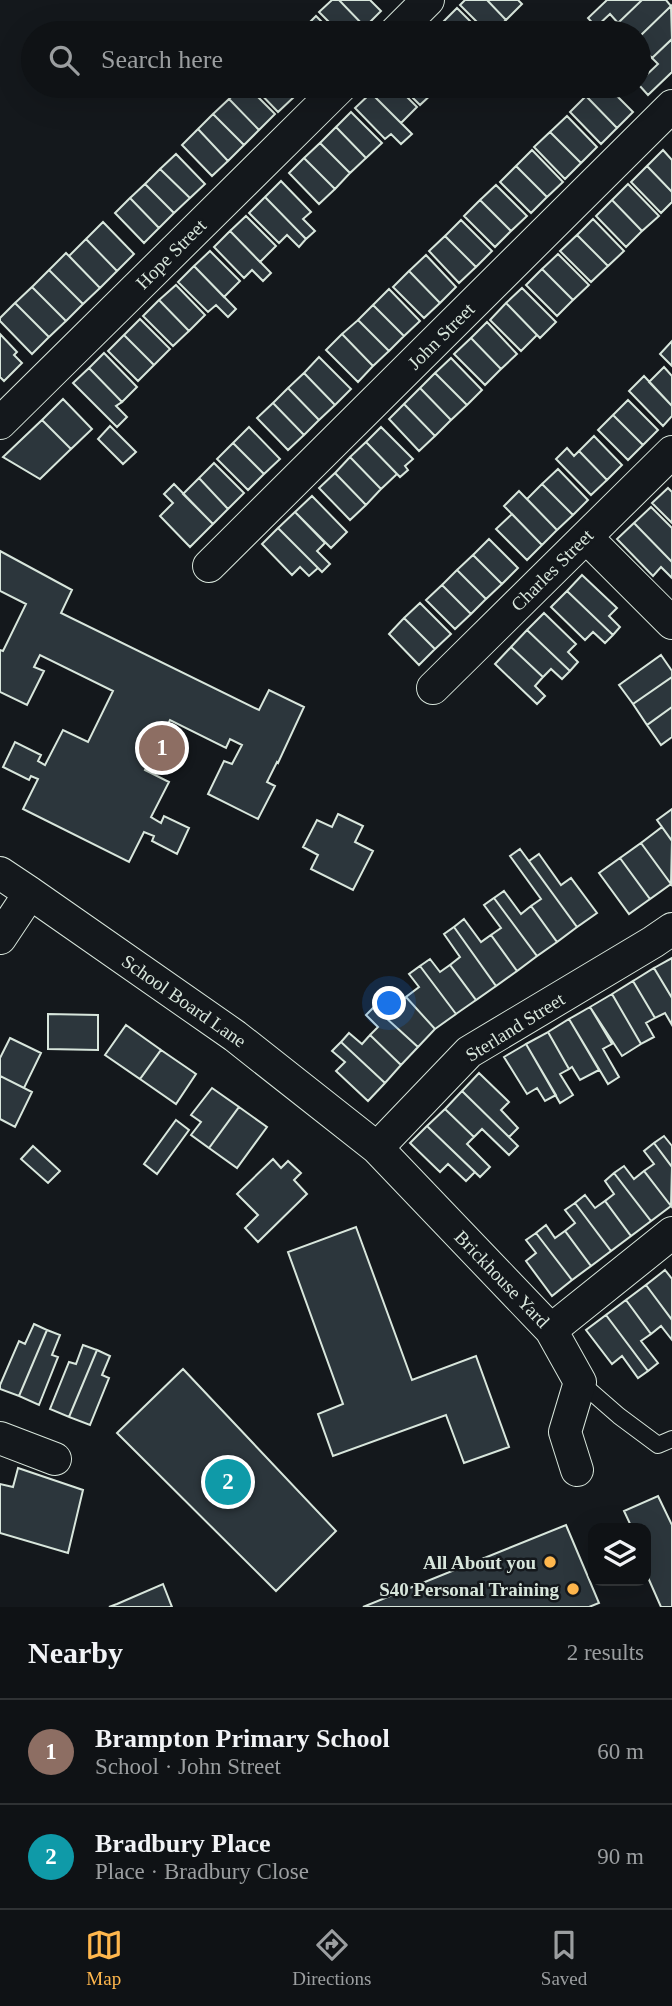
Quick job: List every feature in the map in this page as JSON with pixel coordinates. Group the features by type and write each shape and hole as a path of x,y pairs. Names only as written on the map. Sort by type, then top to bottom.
{"street":[{"path":"407,21 428,0"},
{"name":"Hope Street","path":"0,423 329,98"},
{"name":"John Street","path":"209,566 672,106"},
{"name":"Charles Street","path":"433,688 672,452"},
{"path":"586,537 672,623"},
{"name":"School Board Lane","path":"0,873 235,1036 377,1148"},
{"path":"0,938 30,893"},
{"name":"Sterland Street","path":"377,1148 469,1052 672,929"},
{"name":"Brickhouse Yard","path":"377,1148 551,1330 580,1382"},
{"path":"551,1330 672,1233"},
{"path":"577,1470 565,1432 580,1382"},
{"path":"0,1438 55,1459"}],"lane":[{"path":"580,1382 658,1445 672,1439"}],"building":[{"path":"332,0 339,0 359,21 328,21 319,12"},
{"path":"339,0 370,0 381,11 371,21 359,21"},
{"path":"465,0 487,0 506,20 476,21 460,5"},
{"path":"487,0 518,0 522,4 506,20"},
{"path":"607,0 642,0 620,21 616,21 610,14 602,21 591,21 588,18"},
{"path":"642,0 666,0 671,6 651,25 651,21 620,21"},
{"path":"671,6 672,39 652,58 651,57 651,25"},
{"path":"457,8 470,21 444,21"},
{"path":"672,39 672,72 651,92 651,71 658,64 652,58"},
{"path":"259,98 275,114 259,130 229,99"},
{"path":"265,98 293,98 278,112"},
{"path":"366,98 376,98 412,134 401,144 391,134 385,139 355,108"},
{"path":"376,98 408,98 417,107 401,123"},
{"path":"413,98 427,98 420,105"},
{"path":"584,98 588,98 617,128 601,144 570,112"},
{"path":"588,98 619,98 633,112 617,128"},
{"path":"229,99 259,130 244,145 213,114"},
{"path":"351,112 382,143 366,158 336,127"},
{"path":"213,114 244,145 228,161 198,129"},
{"path":"567,116 597,147 581,163 550,132"},
{"path":"336,127 366,158 350,173 320,143"},
{"path":"198,129 228,161 212,176 182,145"},
{"path":"550,132 581,163 565,179 534,147"},
{"path":"320,143 350,173 335,189 304,158"},
{"path":"532,150 563,182 547,197 516,166"},
{"path":"663,150 672,160 672,192 647,166"},
{"path":"176,154 205,184 190,198 160,169"},
{"path":"304,158 335,189 319,204 289,173"},
{"path":"516,166 547,197 531,213 500,182"},
{"path":"647,166 672,192 672,202 661,213 631,182"},
{"path":"160,169 190,198 174,213 145,184"},
{"path":"281,181 311,212 303,219 315,231 306,239 265,197"},
{"path":"145,184 174,213 159,228 130,198"},
{"path":"628,184 659,216 642,231 612,200"},
{"path":"496,185 527,216 511,231 480,200"},
{"path":"265,197 306,239 299,247 287,235 279,243 249,213"},
{"path":"130,198 159,228 144,243 115,213"},
{"path":"480,200 511,231 495,247 464,216"},
{"path":"612,200 642,231 626,247 596,216"},
{"path":"246,216 276,246 260,262 230,231"},
{"path":"593,219 624,251 608,266 577,235"},
{"path":"461,220 492,251 476,267 445,236"},
{"path":"103,222 134,254 117,271 86,239"},
{"path":"230,231 271,273 263,281 252,270 244,278 214,247"},
{"path":"577,235 608,266 591,282 560,251"},
{"path":"445,236 476,267 459,283 429,251"},
{"path":"86,239 117,271 100,288 69,256"},
{"path":"210,251 240,281 224,297 194,266"},
{"path":"66,253 100,288 83,304 49,270"},
{"path":"558,254 589,285 573,300 542,269"},
{"path":"426,255 456,287 440,303 409,271"},
{"path":"194,266 236,309 228,317 216,305 208,312 178,282"},
{"path":"542,269 573,300 557,316 526,285"},
{"path":"49,270 83,304 66,321 32,287"},
{"path":"409,271 440,303 424,318 393,287"},
{"path":"176,285 205,315 189,331 159,300"},
{"path":"32,287 66,321 49,337 15,303"},
{"path":"522,288 556,322 540,338 506,303"},
{"path":"389,289 420,321 404,336 373,305"},
{"path":"159,300 189,331 173,346 143,316"},
{"path":"15,303 49,337 32,354 0,321"},
{"path":"506,303 537,335 521,351 490,320"},
{"path":"373,305 404,336 389,351 358,320"},
{"path":"140,319 170,349 154,365 124,335"},
{"path":"358,320 389,351 373,366 342,334"},
{"path":"487,322 517,354 501,369 471,338"},
{"path":"0,334 17,352 14,355 22,363 4,381 0,377"},
{"path":"342,334 373,366 358,382 326,350"},
{"path":"124,335 154,365 138,381 108,351"},
{"path":"471,338 501,369 485,385 454,354"},
{"path":"672,341 672,366 660,354"},
{"path":"104,353 137,387 122,402 89,368"},
{"path":"319,357 351,389 335,405 304,373"},
{"path":"451,358 482,390 467,405 435,373"},
{"path":"664,367 672,376 672,406 649,382"},
{"path":"89,368 122,402 116,406 127,417 117,427 73,383"},
{"path":"304,373 335,405 319,420 288,388"},
{"path":"435,373 467,405 451,420 420,388"},
{"path":"644,376 672,406 672,416 663,426 629,391"},
{"path":"288,388 319,420 304,435 273,403"},
{"path":"420,388 451,420 435,436 404,404"},
{"path":"63,399 92,429 71,449 42,420"},
{"path":"628,400 658,430 643,445 613,415"},
{"path":"273,403 304,435 288,450 257,418"},
{"path":"404,404 435,436 419,451 389,419"},
{"path":"613,415 643,445 628,460 598,430"},
{"path":"42,420 71,449 40,479 3,457"},
{"path":"110,426 136,452 123,464 98,439"},
{"path":"249,427 280,459 264,474 233,443"},
{"path":"381,427 413,459 405,466 408,470 400,477 366,442"},
{"path":"594,436 622,465 607,480 579,451"},
{"path":"366,442 397,474 381,489 350,457"},
{"path":"233,443 264,474 248,490 217,459"},
{"path":"567,448 574,456 579,451 607,480 591,495 556,459"},
{"path":"350,457 381,489 366,505 335,473"},
{"path":"214,463 244,493 228,509 199,478"},
{"path":"558,469 588,500 573,515 542,484"},
{"path":"335,473 366,505 350,520 319,488"},
{"path":"199,478 228,509 213,524 183,494"},
{"path":"174,484 213,524 190,547 160,516 173,503 164,494"},
{"path":"542,484 573,515 557,530 527,499"},
{"path":"668,488 672,492 672,523 652,503"},
{"path":"519,491 557,530 542,545 504,506"},
{"path":"312,496 347,532 331,548 295,512"},
{"path":"651,507 672,528 672,562 634,523"},
{"path":"295,512 325,543 317,551 330,564 322,572 278,528"},
{"path":"512,514 542,545 527,560 496,529"},
{"path":"634,523 672,562 672,578 661,567 653,576 617,539"},
{"path":"278,528 318,568 309,576 300,567 292,575 262,544"},
{"path":"489,539 518,568 502,584 473,555"},
{"path":"0,551 72,590 61,613 259,710 269,690 304,707 267,782 275,786 258,819 208,794 224,761 232,764 242,745 230,739 226,748 170,720 145,770 169,782 151,817 161,823 164,816 189,828 177,854 152,841 154,836 144,832 129,862 23,809 38,779 31,776 29,780 3,767 15,742 41,755 38,761 45,765 63,730 88,742 113,691 40,655 34,667 44,671 27,705 0,692 0,650 3,651 26,604 0,591"},
{"path":"473,555 502,584 486,599 457,570"},
{"path":"457,570 486,599 471,614 442,585"},
{"path":"582,575 617,608 609,616 620,627 613,635 567,591"},
{"path":"442,585 471,614 455,629 426,600"},
{"path":"567,591 613,635 605,643 593,632 585,640 551,607"},
{"path":"420,603 451,634 435,649 404,618"},
{"path":"544,613 576,644 568,652 578,662 570,671 527,630"},
{"path":"404,618 435,649 419,665 389,634"},
{"path":"527,630 570,671 562,679 551,669 543,677 511,647"},
{"path":"511,647 543,677 535,686 545,696 537,704 495,664"},
{"path":"661,655 672,671 672,677 633,704 619,685"},
{"path":"672,677 672,707 647,725 633,704"},
{"path":"672,707 672,737 661,745 647,725"},
{"path":"672,809 672,841 657,820"},
{"path":"338,814 363,826 355,842 373,851 353,890 311,869 318,855 303,847 317,820 332,827"},
{"path":"662,827 672,841 671,884 641,843"},
{"path":"641,843 671,884 650,899 620,858"},
{"path":"520,849 577,927 557,942 531,906 541,899 510,856"},
{"path":"539,854 561,885 571,878 597,913 577,927 529,861"},
{"path":"620,858 650,899 629,914 599,873"},
{"path":"504,891 521,914 531,906 557,942 537,956 494,898"},
{"path":"494,898 537,956 517,971 491,935 501,928 484,905"},
{"path":"464,919 481,942 491,935 517,971 496,986 454,927"},
{"path":"454,927 496,986 476,1000 450,965 460,957 444,934"},
{"path":"672,958 672,998 654,968"},
{"path":"430,959 440,972 450,965 476,1000 456,1014 420,966"},
{"path":"420,966 456,1014 435,1029 406,997 419,987 409,974"},
{"path":"654,968 672,998 672,1025 665,1013 655,1018 633,981"},
{"path":"633,981 655,1018 646,1023 654,1037 641,1044 612,994"},
{"path":"612,994 641,1044 622,1056 590,1007"},
{"path":"406,997 435,1029 418,1047 374,1007 383,998 395,1009"},
{"path":"374,1007 418,1047 401,1065 370,1035 378,1027 366,1015"},
{"path":"590,1007 612,1044 603,1049 619,1077 608,1084 569,1019"},
{"path":"48,1014 98,1015 98,1050 48,1049"},
{"path":"569,1019 599,1070 580,1080 572,1067 569,1069 548,1032"},
{"path":"126,1025 161,1050 140,1079 105,1055"},
{"path":"548,1032 569,1069 560,1074 573,1095 560,1103 526,1044"},
{"path":"349,1033 362,1044 370,1035 401,1065 385,1083 341,1042"},
{"path":"10,1038 41,1053 24,1088 0,1076 0,1058"},
{"path":"341,1042 385,1083 368,1101 336,1071 345,1062 332,1051"},
{"path":"526,1044 556,1095 545,1101 537,1088 527,1094 504,1057"},
{"path":"161,1050 196,1074 176,1104 140,1079"},
{"path":"479,1073 509,1102 501,1110 518,1128 509,1137 462,1091"},
{"path":"0,1076 32,1092 15,1127 0,1119"},
{"path":"212,1088 239,1107 209,1148 191,1135 201,1122 191,1115"},
{"path":"462,1091 518,1146 509,1155 482,1129 474,1137 445,1109"},
{"path":"239,1107 267,1127 237,1168 209,1148"},
{"path":"445,1109 474,1137 467,1144 490,1167 480,1177 427,1126"},
{"path":"176,1120 189,1130 157,1174 144,1164"},
{"path":"427,1126 475,1172 466,1181 448,1164 440,1172 410,1143"},
{"path":"664,1136 672,1146 672,1167 654,1143"},
{"path":"654,1143 672,1167 671,1206 644,1171 654,1164 644,1151"},
{"path":"33,1146 60,1171 48,1183 21,1159"},
{"path":"273,1159 281,1168 288,1161 301,1173 294,1180 307,1194 258,1242 245,1228 258,1215 237,1194"},
{"path":"624,1166 634,1179 644,1171 671,1206 651,1221 614,1173"},
{"path":"614,1173 651,1221 631,1236 605,1201 614,1194 605,1181"},
{"path":"585,1195 595,1208 605,1201 631,1236 611,1251 575,1203"},
{"path":"575,1203 611,1251 591,1266 565,1231 575,1223 565,1210"},
{"path":"546,1225 555,1238 565,1231 591,1266 572,1280 536,1233"},
{"path":"356,1227 412,1380 476,1356 509,1447 464,1463 446,1415 333,1456 318,1414 343,1404 288,1252"},
{"path":"536,1233 572,1280 552,1296 526,1261 536,1253 526,1240"},
{"path":"665,1270 672,1279 672,1320 646,1285"},
{"path":"646,1285 672,1320 672,1340 661,1326 651,1334 626,1300"},
{"path":"626,1300 651,1334 641,1341 658,1363 648,1371 606,1315"},
{"path":"606,1315 648,1371 638,1378 622,1356 612,1364 586,1330"},
{"path":"34,1324 47,1330 19,1396 0,1389 0,1385 19,1341 25,1344"},
{"path":"47,1330 60,1335 52,1355 58,1357 39,1405 19,1396"},
{"path":"83,1345 97,1350 69,1417 50,1409 69,1362 76,1364"},
{"path":"97,1350 110,1356 102,1375 109,1378 90,1425 69,1417"},
{"path":"183,1369 336,1531 276,1591 117,1433"},
{"path":"18,1468 83,1490 68,1553 0,1533 0,1484 13,1487"},
{"path":"658,1496 672,1525 672,1607 661,1607 651,1584 651,1523 630,1523 624,1511"},
{"path":"566,1525 588,1577 588,1586 592,1586 599,1603 589,1607 363,1607"},
{"path":"163,1584 172,1607 109,1607 117,1604"}],"place":[{"name":"Brampton Primary School","path":"162,748"},
{"name":"Bradbury Place","path":"228,1482"},
{"name":"All About you","path":"550,1562"},
{"name":"S40 Personal Training","path":"573,1589"}]}
